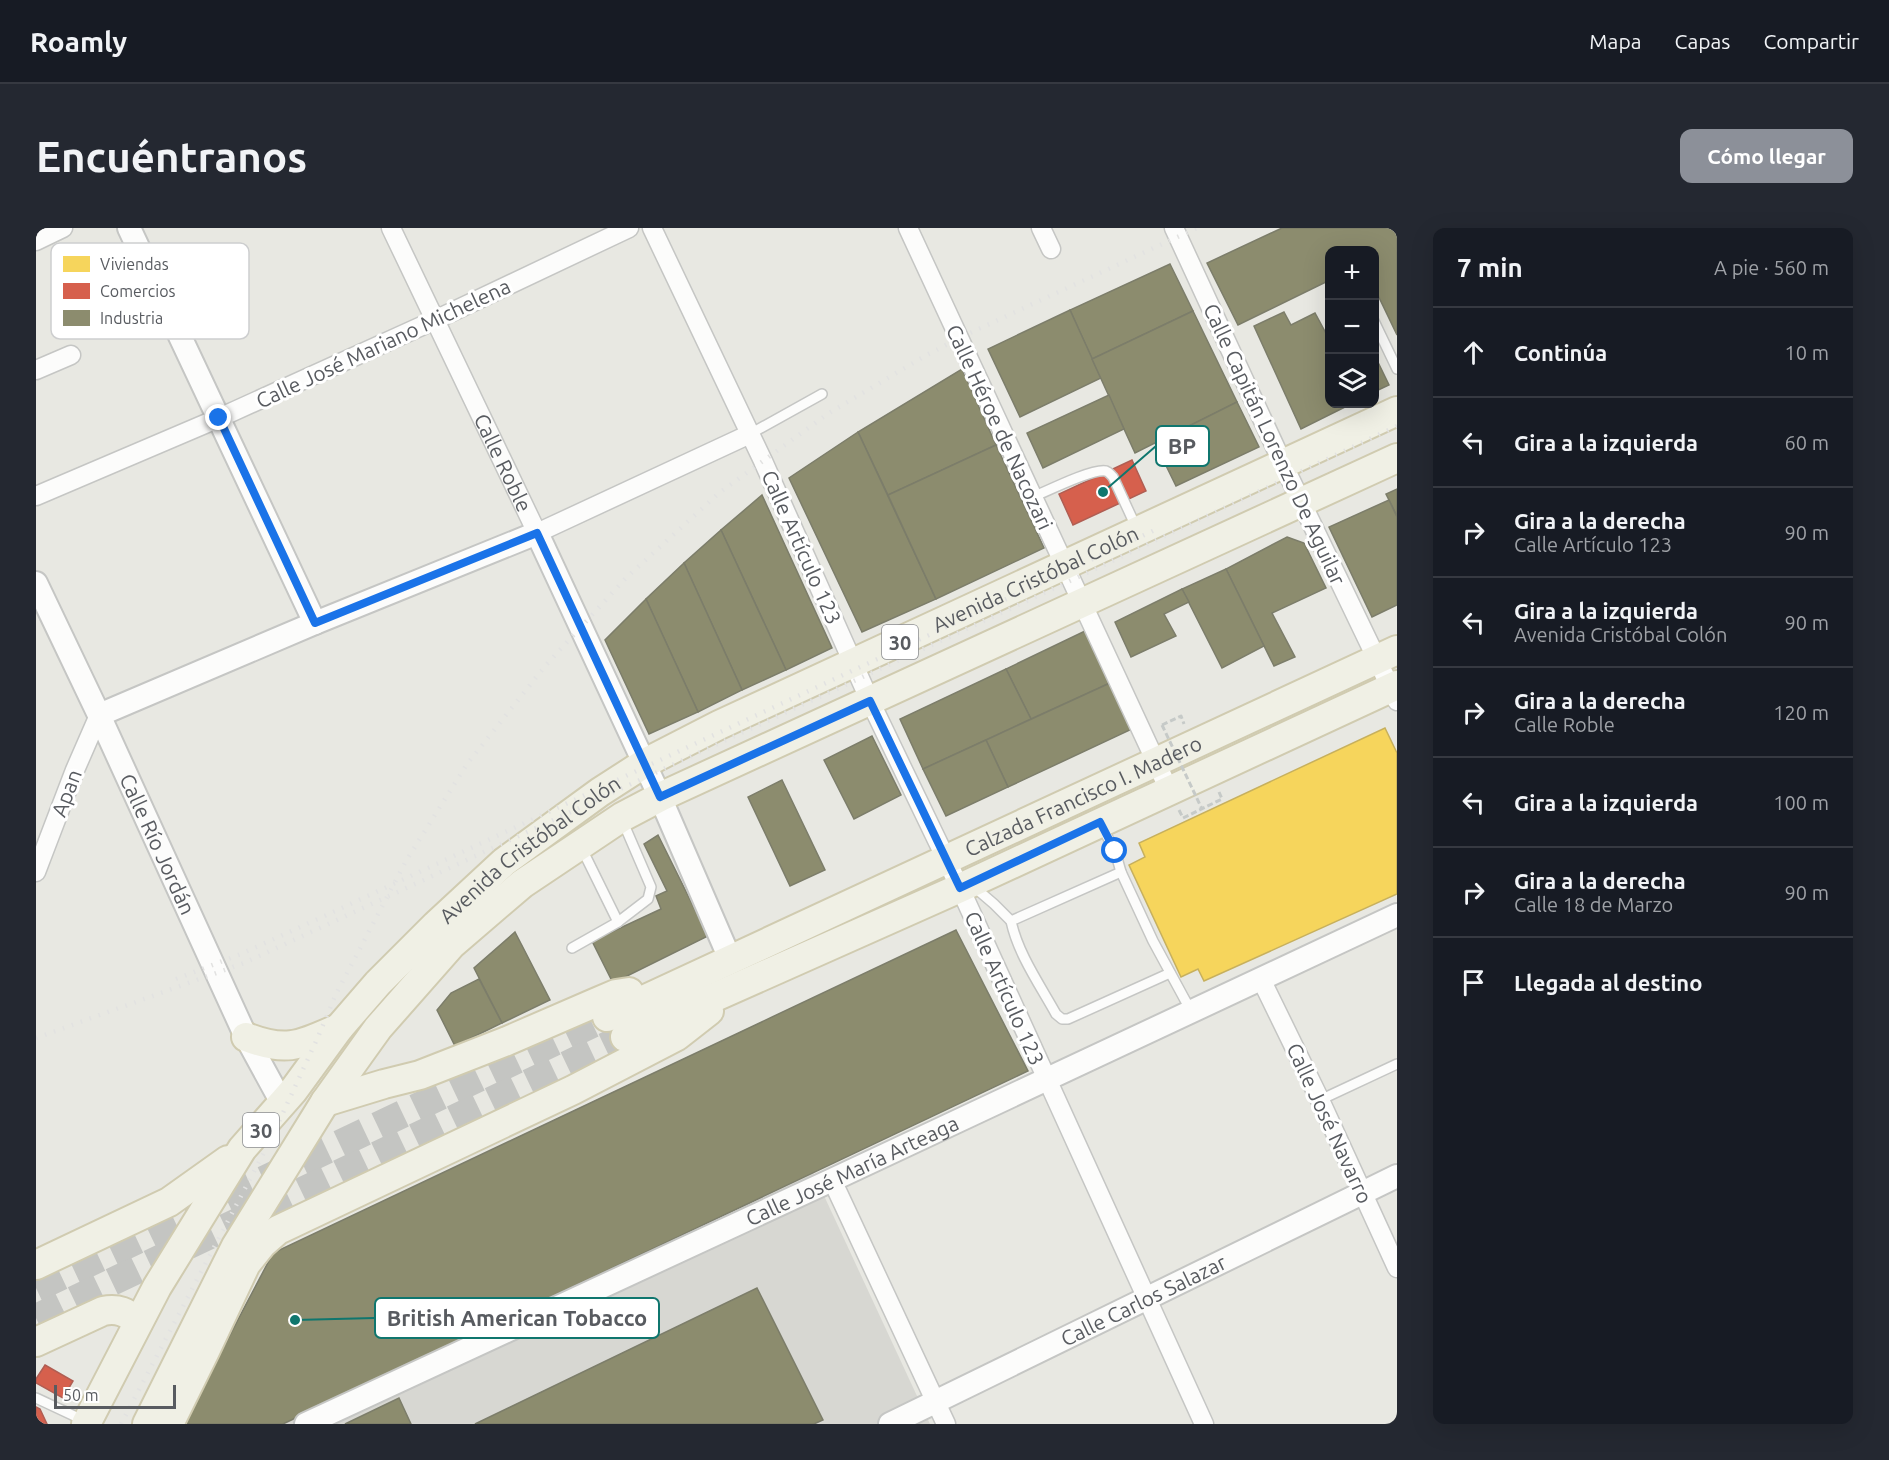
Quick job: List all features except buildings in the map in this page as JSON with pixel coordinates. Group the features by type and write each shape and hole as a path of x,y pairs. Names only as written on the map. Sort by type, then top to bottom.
{"main road":[{"name":"Avenida Cristóbal Colón","path":"147,1424 236,1246 325,1102 444,934 504,862 600,792 645,763 719,725 1397,411"},
{"name":"Avenida Cristóbal Colón","path":"138,1322 242,1149 294,1091 339,1028 378,983 444,934 621,817 660,797 1397,458"},
{"name":"Calzada Francisco I. Madero","path":"1387,654 664,990 616,1027 724,992 964,886 1169,790 1395,692"},
{"path":"325,1102 420,1074 507,1041 616,994 664,990"},
{"path":"169,1424 246,1264 262,1244 278,1230 573,1090 677,1036 707,1014 724,992"},
{"path":"246,1037 266,1045 280,1047 301,1043 339,1028"},
{"path":"36,1265 169,1202 242,1149"},
{"path":"36,1342 112,1309 129,1314 138,1322"},
{"name":"30","path":"86,1423 138,1322"}],"street":[{"path":"36,241 63,228"},
{"path":"129,228 136,243"},
{"name":"Calle Roble","path":"391,228 645,763 730,959"},
{"name":"Calle José Mariano Michelena","path":"36,496 219,418 435,320 629,228"},
{"name":"Calle Artículo 123","path":"652,228 750,434 870,701 946,860 964,886 1047,1079 1204,1424"},
{"name":"Calle Héroe de Nacozari","path":"908,228 1169,790"},
{"path":"1041,228 1051,249"},
{"name":"Calle Capitán Lorenzo De Aguilar","path":"1174,228 1283,464 1387,654"},
{"path":"182,339 315,623"},
{"path":"36,370 71,356"},
{"path":"99,715 315,623 537,533 750,434"},
{"name":"Calle Río Jordán","path":"36,583 44,616 99,715 246,1037 282,1103"},
{"path":"1387,654 1395,692"},
{"name":"Apan","path":"36,872 99,715"},
{"name":"Calle José María Arteaga","path":"306,1424 1397,915"},
{"name":"Calle José Navarro","path":"1262,979 1397,1268"},
{"name":"Calle Carlos Salazar","path":"890,1424 1397,1176"},
{"path":"832,1180 946,1424"}],"lane":[{"path":"1379,331 1397,369"},
{"path":"750,434 822,394"},
{"path":"1033,497 1087,474 1097,471 1108,472 1113,477 1138,531"},
{"path":"572,948 618,922 648,899 651,894 651,887 621,817"},
{"path":"1100,822 1115,851 1121,872 1191,1011"},
{"path":"579,844 618,922"},
{"path":"1011,921 1121,872"},
{"path":"964,886 994,904 1011,921 1013,932 1025,958 1056,1014 1062,1019 1170,973"},
{"path":"1320,1100 1397,1064"},
{"path":"36,1398 86,1423"}],"path":[{"path":"1180,716 1162,725 1202,809"},
{"path":"1183,818 1222,798"}],"shaded area":[{"path":"813,1172 930,1424 183,1424 273,1253"}],"tunnel":[{"path":"36,1288 607,1017"},
{"path":"36,1318 625,1037"}],"railway":[{"path":"121,1424 270,1141 336,994 406,861 467,764 546,665 626,578 719,493 829,413 959,338 1197,228"},
{"path":"36,1038 244,963 1055,588 1397,426"},
{"path":"176,979 241,954 331,913 1155,530"}],"place":[{"name":"BP","path":"1103,492"},
{"name":"British American Tobacco","path":"295,1320"}],"route":[{"path":"219,418 315,623 537,533 660,797 870,701 960,888 1100,822 1115,851"}]}
